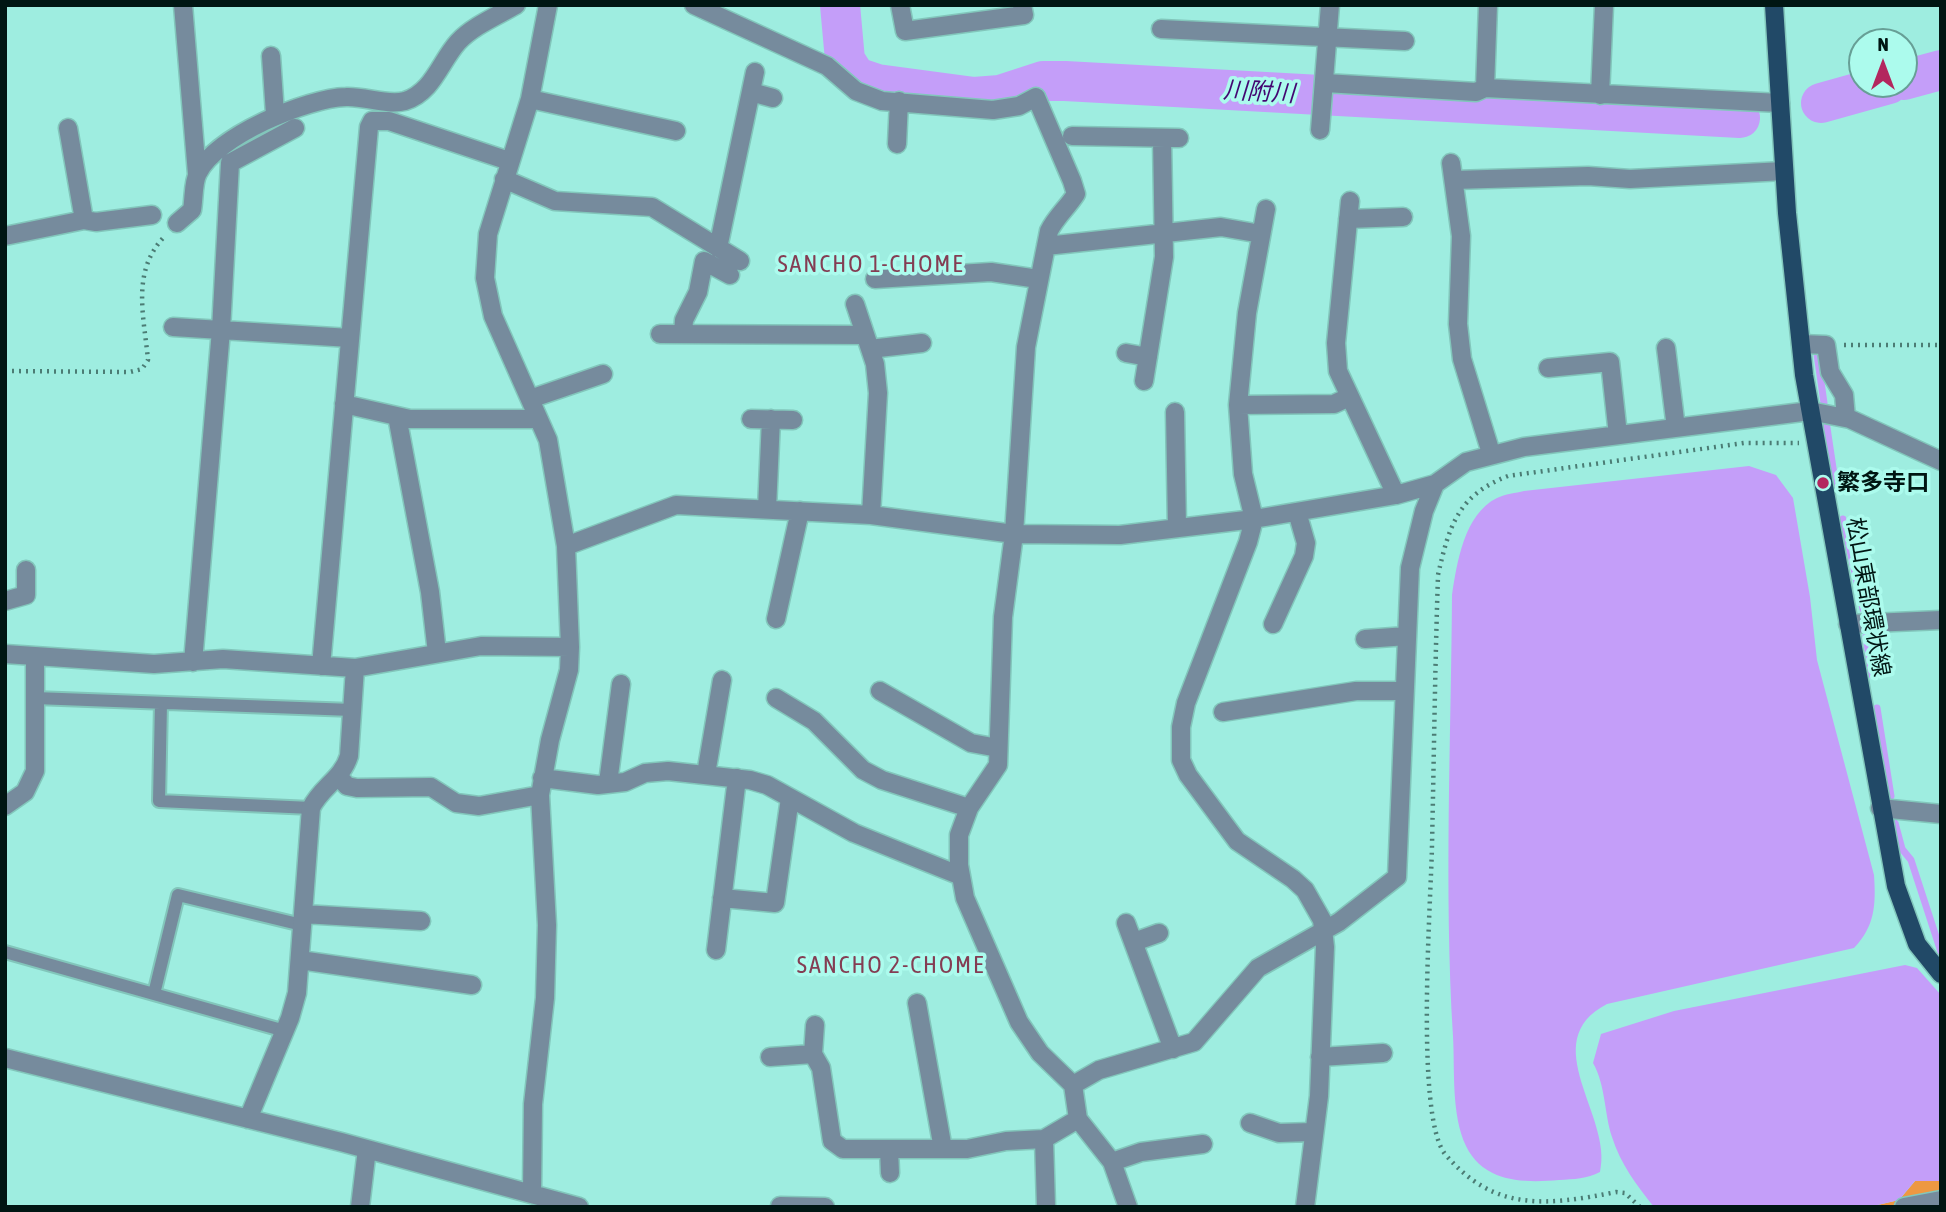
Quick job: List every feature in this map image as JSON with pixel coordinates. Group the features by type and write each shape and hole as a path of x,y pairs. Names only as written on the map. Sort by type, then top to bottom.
{"main road":[{"name":"松山東部環状線","path":"1774,5 1784,171 1810,411 1880,808 1904,916 1917,944 1941,974"}],"street":[{"path":"177,223 192,210 197,174 183,5"},
{"path":"197,174 211,156 275,114 343,96 404,101 424,90 456,44 468,32 516,5"},
{"path":"532,1193 533,1104 545,998 547,925 541,786 569,670 566,546 548,440 494,316 485,278 488,234 530,99 548,5"},
{"path":"694,5 827,66 856,91 882,101 993,110 1019,106 1036,97 1076,194 1066,210 1055,219 1038,279 1023,374 1014,534 1003,617 998,765 969,808 959,835 961,876 965,898 1019,1022 1040,1053 1073,1085 1078,1119 1112,1162 1128,1207"},
{"path":"900,5 905,32 1024,15 1022,5"},
{"path":"1320,130 1330,5"},
{"path":"1485,88 1488,5"},
{"path":"1600,95 1604,5"},
{"path":"1172,26 1248,25 1328,37 1405,41"},
{"path":"271,56 275,114"},
{"path":"718,248 755,72"},
{"path":"1325,90 1476,92 1485,88 1780,103"},
{"path":"751,92 773,98"},
{"path":"530,99 676,131"},
{"path":"897,144 899,101"},
{"path":"321,666 367,135 372,121 389,121 507,170 555,201 652,207 718,248 735,268 704,261 698,292 684,320 683,334"},
{"path":"68,128 84,220"},
{"path":"193,662 221,330 230,163 295,128"},
{"path":"1084,131 1170,138 1165,233 1144,381"},
{"path":"1491,453 1462,359 1458,324 1461,236 1452,171 1630,179 1784,171"},
{"path":"1266,209 1247,313 1238,405 1242,474 1254,519 1248,542 1186,703 1181,727 1181,760 1207,802 1237,841 1305,890 1325,930 1319,1096 1312,1132 1305,1207"},
{"path":"1396,495 1338,371 1336,343 1349,210 1403,217"},
{"path":"5,236 84,220 96,222 152,215"},
{"path":"1046,246 1221,228 1261,234"},
{"path":"874,279 991,272 1038,279"},
{"path":"855,304 875,364 878,393 871,515"},
{"path":"173,327 349,338"},
{"path":"660,334 922,343"},
{"path":"1801,344 1826,345 1830,372 1844,395 1846,418"},
{"path":"1666,348 1676,428"},
{"path":"1126,353 1148,357"},
{"path":"1548,368 1610,362 1618,435"},
{"path":"530,399 603,374"},
{"path":"1238,405 1334,404 1349,397"},
{"path":"344,404 410,419 538,419"},
{"path":"566,546 676,505 871,515 1014,534 1120,535 1254,519 1396,495 1435,484 1466,462 1491,453 1810,411 1846,418 1941,461"},
{"path":"1175,412 1177,528"},
{"path":"397,416 430,592 437,653"},
{"path":"751,419 793,420"},
{"path":"767,509 771,419"},
{"path":"1073,1085 1099,1070 1194,1042 1258,968 1325,930 1397,877 1410,568 1424,510 1435,484"},
{"path":"776,619 800,511"},
{"path":"1273,624 1304,556 1306,543 1297,512"},
{"path":"5,601 26,595 26,570"},
{"path":"1848,624 1941,620"},
{"path":"1365,639 1407,636"},
{"path":"5,654 154,664 223,659 355,668 481,646 570,647"},
{"path":"5,807 24,792 35,771 35,656"},
{"path":"248,1119 285,1031 297,993 311,808 317,795 339,777 349,756 355,668"},
{"path":"706,775 722,680"},
{"path":"608,783 621,684"},
{"path":"880,691 971,743 998,748"},
{"path":"1223,712 1356,691 1404,691"},
{"path":"776,698 814,721 863,770 882,780 969,808"},
{"path":"339,777 347,786 357,788 431,787 456,803 480,806 541,786 625,782 645,773 737,778 767,785 854,833 961,876"},
{"path":"716,950 737,778"},
{"path":"722,898 775,903 790,798"},
{"path":"1880,808 1941,814"},
{"path":"302,919 421,921"},
{"path":"1126,923 1173,1048"},
{"path":"1134,943 1159,933"},
{"path":"300,960 472,985"},
{"path":"917,1003 943,1149"},
{"path":"815,1025 813,1054 821,1068 832,1142 843,1149 943,1149 1044,1139 1078,1119"},
{"path":"1320,1057 1383,1053"},
{"path":"769,1057 813,1054"},
{"path":"5,1058 367,1149 579,1207"},
{"path":"1250,1123 1279,1133 1312,1132"},
{"path":"1044,1139 1046,1207"},
{"path":"1112,1162 1141,1152 1203,1144"},
{"path":"360,1207 367,1149"},
{"path":"889,1149 890,1173"},
{"path":"1904,1207 1941,1200"},
{"path":"779,1206 825,1207"}],"lane":[{"path":"35,698 352,710"},
{"path":"161,703 159,801 311,808"},
{"path":"153,994 178,895 302,919"},
{"path":"5,952 285,1031"}],"path":[{"path":"5,372 130,372 142,369 148,360 141,300 143,271 151,251 177,223"},
{"path":"1826,345 1941,345"},
{"path":"1640,1207 1626,1193 1616,1192 1551,1203 1509,1202 1472,1184 1443,1152 1438,1140 1430,1107 1427,1012 1438,575 1447,535 1466,500 1484,485 1508,476 1563,468 1744,443 1775,443"}],"shaded area":[{"path":"1749,466 1776,475 1793,498 1810,597 1817,660 1874,875 1875,896 1870,923 1854,948 1607,1004 1586,1020 1577,1039 1576,1059 1597,1128 1601,1151 1600,1172 1580,1178 1546,1181 1519,1180 1494,1174 1474,1158 1466,1146 1458,1120 1455,1092 1448,871 1452,595 1464,540 1477,515 1486,505 1507,495"},
{"path":"1905,965 1917,968 1941,995 1941,1181 1915,1181 1899,1200 1869,1207 1654,1207 1630,1174 1609,1128 1600,1081 1593,1063 1601,1034 1674,1011"},
{"path":"1915,1181 1941,1181 1941,1207 1869,1207 1899,1200"}],"waterway":[{"name":"川附川","path":"840,5 845,60 856,77 877,84 974,97 1000,95 1043,81 1065,81 1740,118"},
{"name":"川附川","path":"1918,76 1941,70"},
{"name":"川附川","path":"1821,103 1848,95"},
{"path":"1817,354 1824,403"},
{"path":"1826,421 1836,488"},
{"path":"1843,519 1863,609"},
{"path":"1866,637 1872,675"},
{"path":"1877,708 1891,796"},
{"path":"1895,823 1902,849 1911,860 1941,952"}],"place":[{"name":"繁多寺口","path":"1823,483"}],"district":[{"name":"SANCHO 1-CHOME","path":"871,264"},
{"name":"SANCHO 2-CHOME","path":"891,965"}]}
